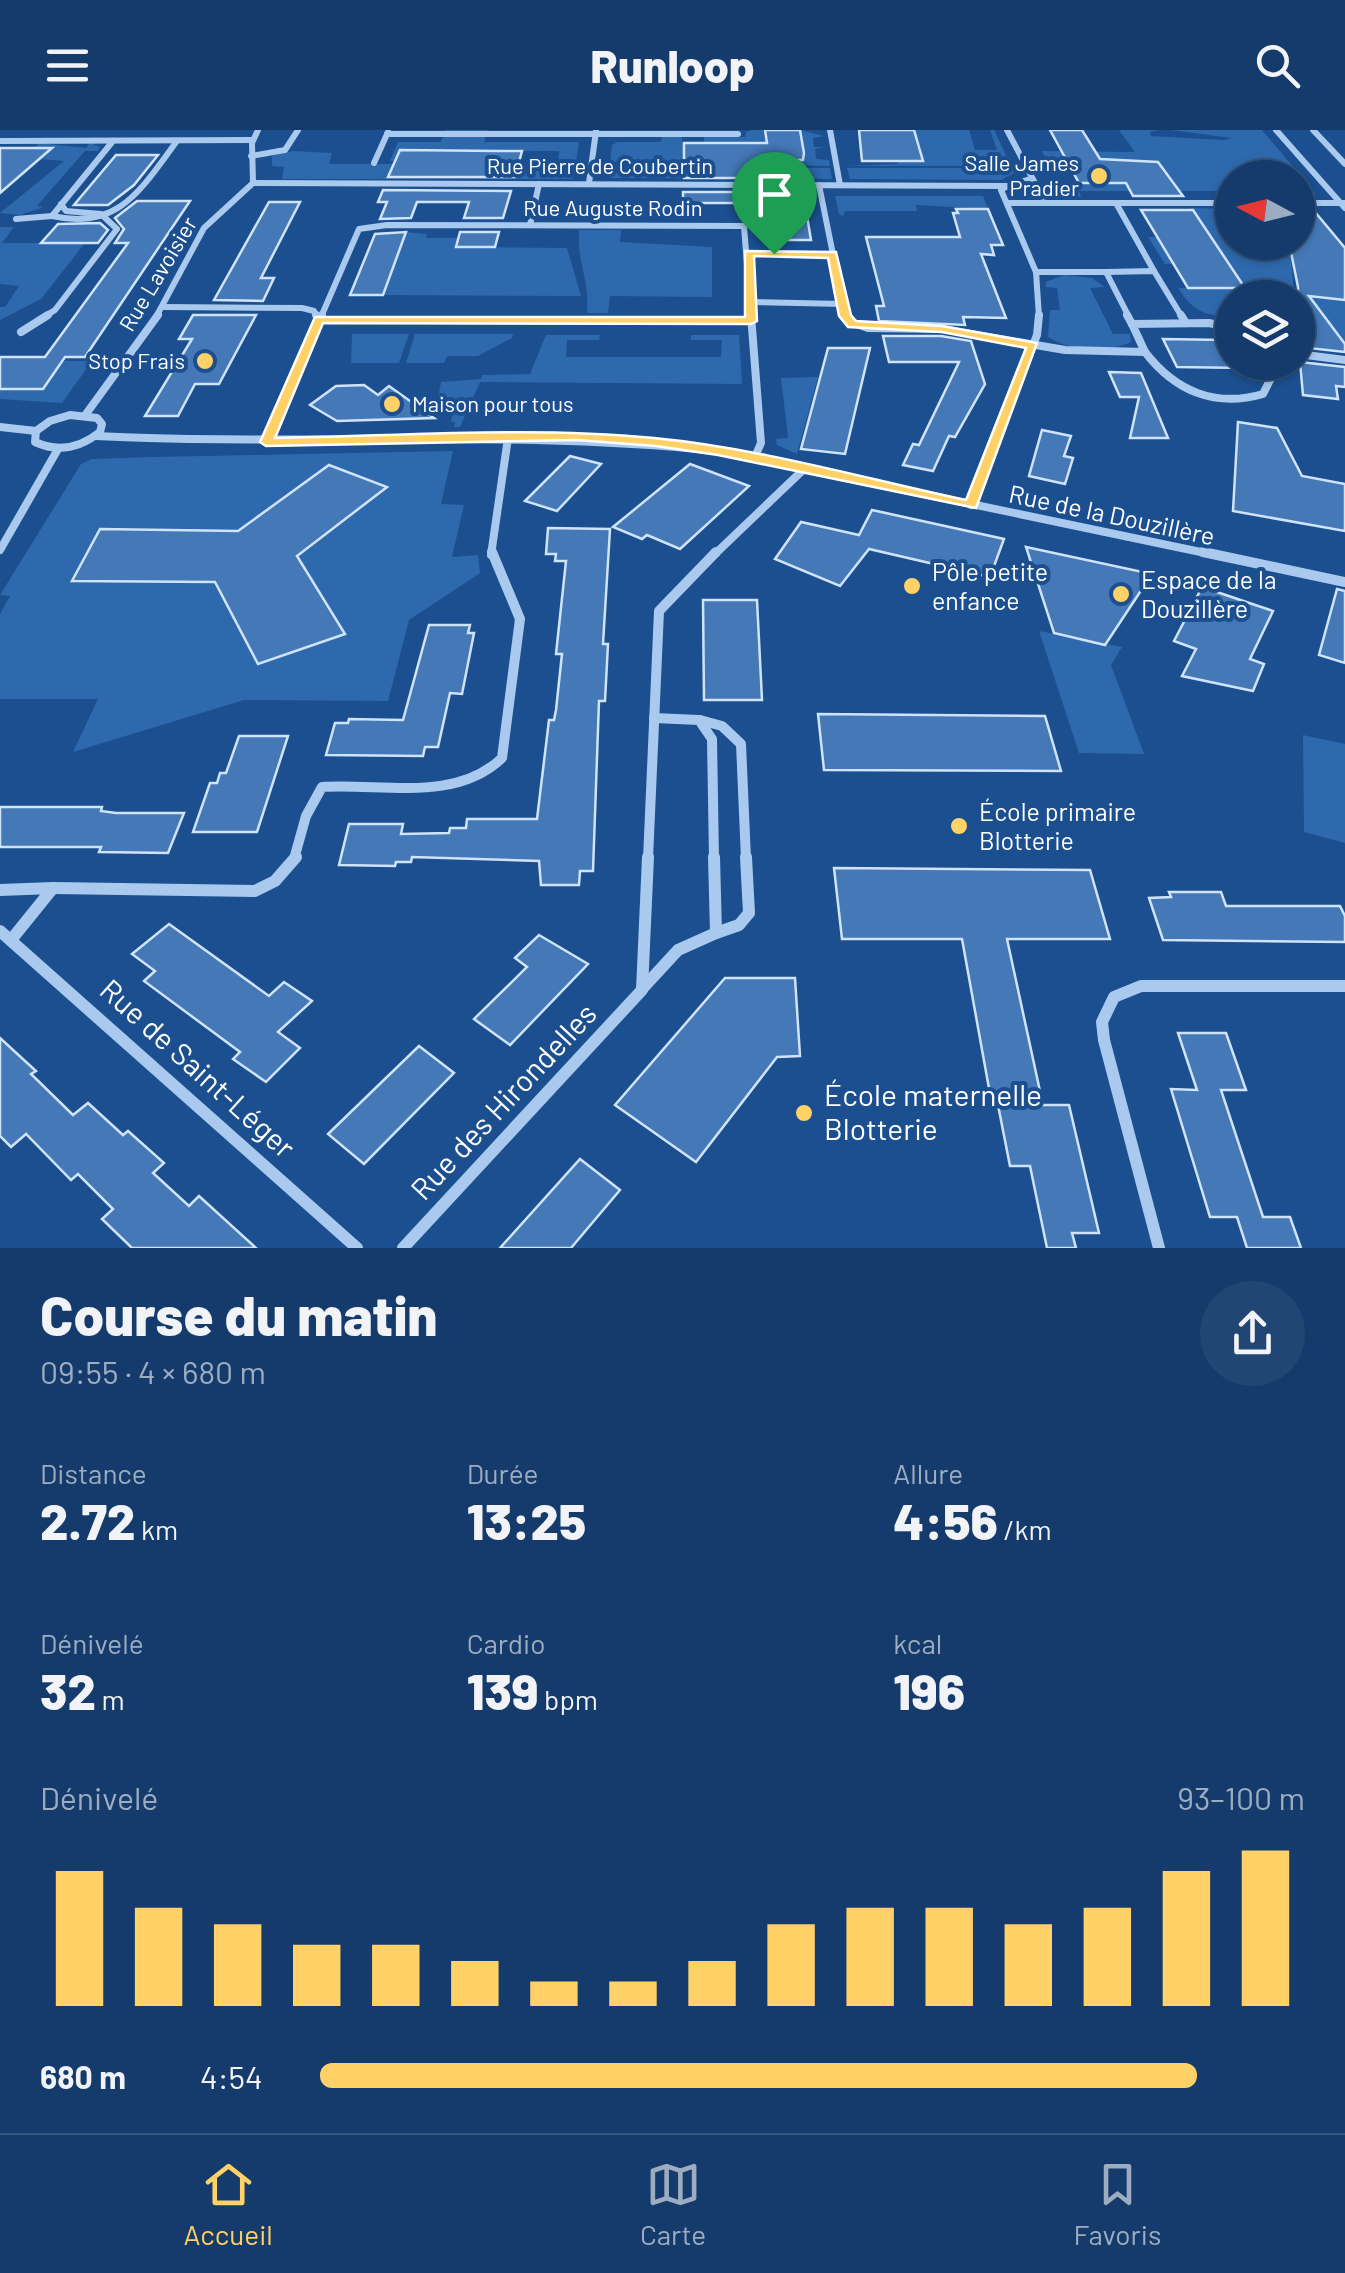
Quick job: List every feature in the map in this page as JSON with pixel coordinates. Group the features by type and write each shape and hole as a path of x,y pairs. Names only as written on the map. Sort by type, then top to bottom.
{"street":[{"path":"253,183 251,156 258,130"},
{"path":"251,156 287,149 298,130"},
{"path":"830,130 840,185"},
{"path":"1008,130 1045,202"},
{"path":"1276,130 1344,205"},
{"path":"1313,130 1345,164"},
{"path":"374,162 388,132 738,134"},
{"path":"589,183 596,132"},
{"path":"2,135 113,141 253,140"},
{"path":"52,216 113,141"},
{"path":"16,219 106,218 132,201 177,141"},
{"name":"Rue Pierre de Coubertin","path":"253,183 1007,186 1032,182"},
{"name":"Rue Lavoisier","path":"86,414 163,307 204,228 253,183"},
{"path":"530,225 539,184"},
{"path":"819,185 843,304 848,320 859,326 942,329 1086,352 1145,352"},
{"path":"971,505 1033,345 1040,301 1036,272 1001,190 1007,186"},
{"path":"1116,203 1186,323"},
{"path":"1007,204 1215,203"},
{"path":"21,332 55,310 116,231 115,223 96,213 66,211 61,204"},
{"path":"1315,204 1344,205"},
{"name":"Rue Auguste Rodin","path":"319,320 356,234 367,226 744,226 748,253"},
{"path":"754,459 761,443 748,253 832,254"},
{"path":"1036,272 1154,272"},
{"path":"1106,272 1145,352 1176,385 1194,394 1250,399 1262,394 1270,380"},
{"path":"750,302 843,304"},
{"path":"163,307 302,308 314,310 319,320"},
{"path":"319,320 751,321"},
{"path":"266,442 319,320"},
{"path":"1132,324 1215,326"},
{"path":"1315,356 1345,360"},
{"path":"0,427 36,431 60,417 86,414 102,424 96,436 58,449 35,442 36,431"},
{"name":"Rue de la Douzillère","path":"96,436 266,442 618,438 754,459 1345,582"},
{"path":"0,890 255,890 277,882 294,865 313,797 322,787 468,784 492,773 502,758 520,619 491,556 508,438"},
{"path":"0,550 58,449"},
{"path":"642,990 661,605 804,469"},
{"name":"Rue des Hirondelles","path":"403,1248 678,950 739,925 749,914 741,744 722,726 700,720 654,718"},
{"path":"700,720 712,739 716,933"},
{"path":"5,935 53,888"},
{"name":"Rue de Saint-Léger","path":"5,935 358,1248"},
{"path":"1160,1248 1104,1040 1102,1022 1114,997 1140,986 1345,986"}],"shaded area":[{"path":"446,130 488,130 484,142 579,142 576,162 558,162 559,151 400,150 395,161 390,161 398,142 441,142"},
{"path":"752,130 765,130 804,153 800,130 824,136 813,138 814,147 827,147 815,149 816,159 829,160 830,166 610,162 612,145 617,142 661,142 662,137 682,137 682,143 704,143 704,137 745,137"},
{"path":"914,130 969,130 975,150 997,150 990,130 994,130 1011,166 843,166 898,164 894,149 921,149"},
{"path":"1119,130 1158,130 1150,132 1151,136 1224,140 1232,138 1171,130 1262,130 1287,160 1215,160 1215,191 1079,191 1081,197 1051,190 1049,187 1078,182 1068,164 1048,163 1042,151 1135,152"},
{"path":"39,143 86,148 90,143 100,147 98,151 85,151 37,206 44,207 20,215 0,213 64,161 0,156 0,148 34,148"},
{"path":"293,151 332,153 329,164 575,164 573,179 282,179 284,167 272,166 272,156"},
{"path":"610,167 830,168 832,179 609,178"},
{"path":"847,168 1012,168 1014,173 1001,180 850,179"},
{"path":"835,196 983,196 988,209 916,205 917,211 845,211 843,216"},
{"path":"1190,208 1215,209 1215,260 1291,260 1293,280 1239,280 1229,265 1165,264 1148,237 1209,237"},
{"path":"0,227 14,227 2,243 85,243 41,299 0,320 0,307 5,307 19,286 0,284"},
{"path":"579,230 621,230 620,242 712,247 712,297 610,296 608,313 587,313"},
{"path":"406,232 427,234 426,238 459,238 457,247 567,248 581,296 383,295"},
{"path":"1064,275 1092,278 1105,287 1090,288 1113,334 1130,334 1131,342 1089,349 1048,337 1050,310 1060,310 1057,288 1046,287 1046,282"},
{"path":"1215,287 1215,315 1195,307 1178,288"},
{"path":"1315,296 1345,300 1345,353 1315,349 1315,340 1341,340 1322,314 1315,314"},
{"path":"352,334 409,334 399,363 351,363"},
{"path":"415,334 513,334 478,356 447,356 444,363 406,363"},
{"path":"546,335 600,335 599,340 567,340 566,357 721,357 722,340 691,340 691,335 739,335 742,384 480,382 460,427 454,427 454,408 437,404 441,382 481,379 482,375 530,374"},
{"path":"63,361 92,361 62,403 0,399 0,389 43,389"},
{"path":"818,377 797,454 777,445 776,439 788,438 781,378"},
{"path":"453,451 441,504 464,505 452,557 478,555 480,573 409,620 388,701 244,700 73,752 98,699 0,699 0,614 10,596 0,595 81,464 92,459"},
{"path":"1039,631 1122,647 1111,665 1144,754 1079,753"},
{"path":"1303,735 1345,744 1345,843 1304,832"}],"building":[{"path":"765,130 800,130 804,153 803,160 798,160 801,178 684,178 684,143 767,143"},
{"path":"859,130 914,130 923,161 862,161"},
{"path":"1050,130 1082,130 1100,159 1158,162 1183,196 1133,196 1126,183 1079,183"},
{"path":"0,148 52,148 0,193"},
{"path":"400,150 522,151 515,177 388,177"},
{"path":"116,155 158,155 134,185 108,205 74,205"},
{"path":"383,190 511,191 503,218 464,218 469,202 417,202 411,218 380,219 387,202 378,202"},
{"path":"683,192 803,192 811,240 782,240 777,203 683,203"},
{"path":"137,201 190,201 85,357 65,357 43,389 0,389 0,357 45,357 128,243 115,243 124,229 115,218"},
{"path":"269,202 300,202 261,278 274,278 263,301 214,300"},
{"path":"956,209 988,209 1003,245 991,245 994,255 981,254 1006,318 963,317 965,325 879,321 876,306 884,306 866,237 960,237 953,213 958,213"},
{"path":"1141,210 1193,210 1215,243 1215,260 1226,260 1240,280 1215,280 1215,288 1188,288"},
{"path":"1315,212 1345,248 1345,300 1315,297 1315,280 1297,280 1293,260 1315,260"},
{"path":"100,223 108,230 98,243 41,243 58,224"},
{"path":"406,232 383,295 350,295 375,234"},
{"path":"460,232 499,232 495,247 456,247"},
{"path":"1315,304 1345,344 1345,352 1315,349"},
{"path":"193,315 256,315 219,384 195,384 178,416 145,416 192,339 179,339"},
{"path":"883,336 941,336 971,341 985,384 955,437 949,436 933,471 903,465 913,444 919,445 959,362 889,362"},
{"path":"1163,339 1215,340 1215,368 1177,367"},
{"path":"828,348 870,348 845,454 801,449"},
{"path":"1315,364 1345,367 1345,387 1336,386 1338,399 1303,395 1302,380 1315,380"},
{"path":"1109,372 1141,373 1168,438 1130,438 1139,397 1120,397"},
{"name":"Maison pour tous","path":"364,385 378,395 389,386 434,418 337,421 310,405 336,386"},
{"path":"1238,422 1277,428 1302,476 1345,484 1345,531 1233,511"},
{"path":"1042,430 1071,436 1064,456 1073,458 1065,484 1029,476"},
{"path":"570,456 601,464 557,511 525,501"},
{"path":"690,464 749,486 680,549 647,535 642,539 613,527"},
{"path":"329,465 387,487 297,556 345,634 258,664 215,582 72,581 100,529 238,531"},
{"path":"872,510 1004,539 990,577 869,549 840,586 775,559 801,522 859,535"},
{"path":"548,528 610,529 603,644 608,644 605,701 599,701 593,871 580,871 579,885 541,885 539,861 412,857 411,862 396,862 395,866 339,865 349,824 403,824 401,834 449,833 450,828 466,828 467,819 537,819 549,720 554,720 556,710 562,654 556,654 566,561 555,561 556,554 546,554"},
{"name":"Espace de la Douzillère","path":"1026,547 1152,574 1105,645 1054,633"},
{"path":"1202,587 1273,611 1250,659 1264,664 1253,691 1182,676 1196,649 1174,641"},
{"path":"1337,589 1345,591 1345,663 1319,655"},
{"path":"703,600 757,600 762,700 704,700"},
{"path":"429,625 470,625 468,633 474,633 462,694 450,693 438,747 425,747 423,756 326,755 335,723 348,723 349,719 403,720"},
{"path":"818,714 1045,716 1061,771 824,770"},
{"path":"239,736 288,736 257,832 193,832 210,783 217,783 220,773 226,773"},
{"path":"0,807 102,807 101,811 116,813 184,813 168,853 99,852 101,847 0,847"},
{"path":"834,868 1090,870 1110,939 1007,939 1043,1105 1069,1105 1099,1233 1072,1233 1076,1248 1047,1248 1030,1166 1010,1166 998,1105 992,1105 962,939 842,939"},
{"path":"1169,892 1221,892 1226,906 1340,906 1345,916 1345,942 1163,940 1149,898 1171,897"},
{"path":"169,924 269,996 284,982 312,1001 278,1032 300,1048 266,1082 233,1059 240,1052 144,981 155,971 132,954"},
{"path":"539,935 588,964 510,1045 474,1019 527,967 515,958"},
{"path":"725,978 795,978 800,1056 777,1057 696,1162 615,1105"},
{"path":"1178,1033 1226,1033 1246,1090 1221,1090 1263,1217 1290,1217 1301,1248 1247,1248 1237,1217 1210,1217 1171,1089 1197,1090"},
{"path":"0,1038 36,1071 31,1074 73,1115 88,1103 123,1135 128,1131 164,1163 153,1173 189,1206 199,1196 256,1248 132,1248 102,1219 113,1209 78,1174 71,1180 26,1134 11,1147 0,1136"},
{"path":"419,1046 454,1073 364,1164 328,1134"},
{"path":"580,1159 620,1190 571,1248 500,1248"}],"place":[{"name":"Salle James Pradier","path":"1099,176"},
{"name":"Stop Frais","path":"205,361"},
{"name":"Maison pour tous","path":"392,404"},
{"name":"Pôle petite enfance","path":"912,586"},
{"name":"Espace de la Douzillère","path":"1121,594"},
{"name":"École primaire Blotterie","path":"959,826"},
{"name":"École maternelle Blotterie","path":"804,1113"}],"route":[{"path":"748,253 774,254 832,254 845,316 852,324 868,328 942,329 1033,345 971,505 718,451 656,442 576,436 266,442 319,320 751,321 748,253"}]}
